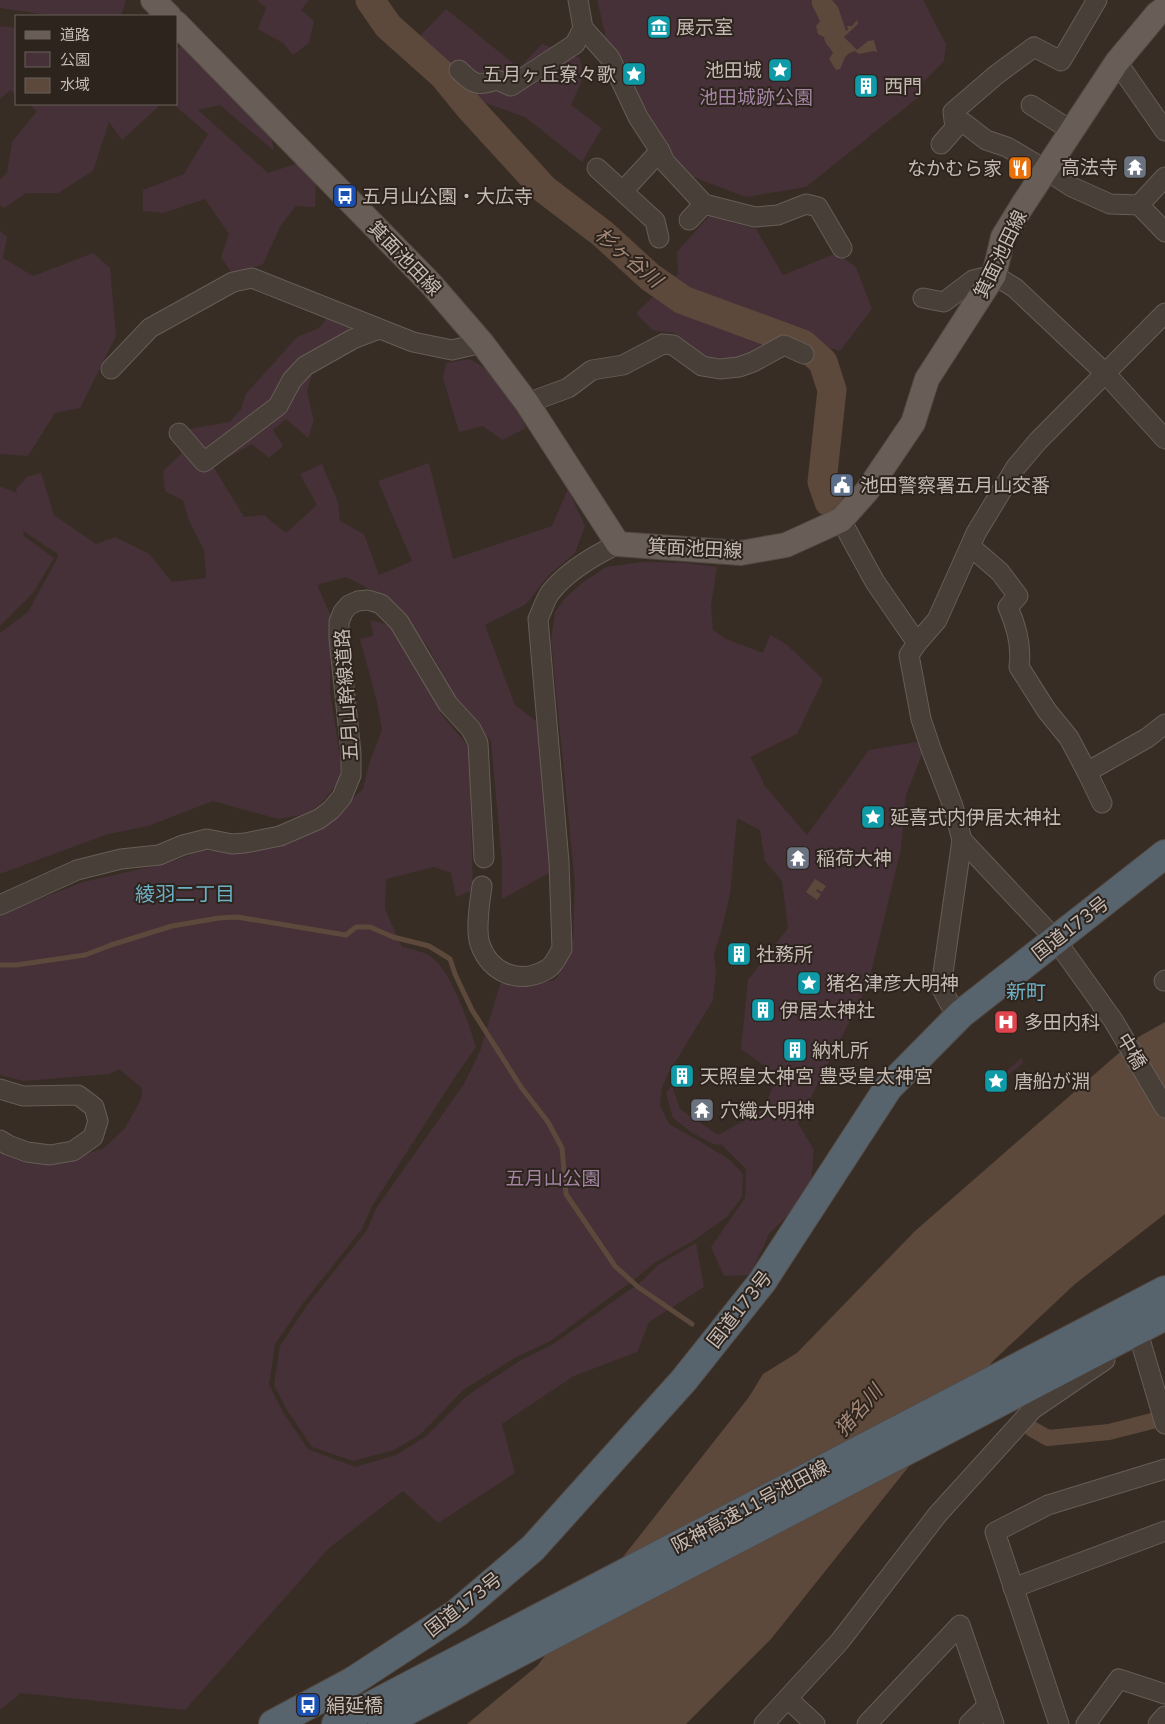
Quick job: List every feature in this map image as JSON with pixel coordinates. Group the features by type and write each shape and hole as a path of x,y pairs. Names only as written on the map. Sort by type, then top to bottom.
{"highway":[{"name":"国道173号","path":"274,1724 353,1681 457,1612 532,1548 696,1366 762,1282 888,1088 961,1014 1165,854"},
{"name":"阪神高速11号池田線","path":"336,1724 1096,1324 1165,1290"},
{"name":"阪神高速11号池田線","path":"382,1724 1165,1316"}],"main road":[{"path":"153,0 168,15"},
{"name":"箕面池田線","path":"178,25 431,284 482,343 527,403 618,544 741,553 786,545 841,520 867,491 913,423 927,379 994,275 1004,237 1117,62 1157,14 1165,8"}],"street":[{"path":"578,0 583,28 610,58 638,117 665,162 704,204 755,217 778,215 806,204 818,207 842,248"},
{"path":"941,144 955,128 953,112 996,75 1034,47 1061,61 1097,0"},
{"path":"458,70 469,80 482,85 497,80 511,86 575,44 583,28"},
{"path":"1117,62 1165,131"},
{"path":"1031,105 1072,131"},
{"path":"955,120 964,123 986,140 1007,147 1072,187 1110,204 1139,205 1165,232"},
{"path":"623,191 660,151"},
{"path":"597,168 655,221 658,238"},
{"path":"1139,205 1165,177"},
{"path":"690,220 704,204"},
{"path":"923,298 944,302 973,280 994,275 1015,288 1105,373 1165,439"},
{"path":"111,369 150,328 233,282 252,278 413,342 452,350 482,343"},
{"path":"961,1014 950,1004 941,987 962,840 953,806 921,719 909,655 937,620 976,533 1016,468 1038,441 1165,313"},
{"path":"178,433 204,462 278,406 292,380 305,366 353,340 379,329"},
{"path":"527,403 568,388 592,370 623,365 663,344 673,345 702,366 720,369 739,367 753,362 784,345 804,354"},
{"path":"841,520 875,582 917,643"},
{"name":"五月山幹線道路","path":"0,905 77,870 121,859 159,855 182,845 207,839 232,844 280,836 319,819 331,810 342,796 351,775 352,753 339,639 339,622 343,612 349,605 358,601 368,600 381,604 399,622 448,704 471,729 478,743 483,871 479,926 480,943 488,958 498,969 517,978 536,974 550,968 562,949 559,862 538,619 550,594 570,574 593,556 618,544"},
{"path":"971,547 1000,572 1018,596 1008,607 1014,620 1020,656 1018,667 1046,710 1069,738 1102,803"},
{"path":"1087,772 1147,738 1165,724"},
{"name":"中橋","path":"962,840 1055,940 1113,1020 1165,1108"},
{"path":"0,1089 23,1096 78,1096 94,1107 98,1121 93,1136 72,1151 50,1155 27,1152 0,1140"},
{"path":"764,1724 840,1641 938,1514 1033,1409 1139,1336 1165,1322"},
{"path":"1139,1336 1165,1424"},
{"path":"1059,1724 995,1532 1048,1505 1165,1469"},
{"path":"1013,1588 1165,1531"},
{"path":"867,1724 960,1625 994,1724"},
{"path":"1086,1724 1119,1679 1165,1694"},
{"path":"788,1699 815,1724"},
{"path":"969,1724 988,1705"},
{"path":"1158,1724 1165,1716"}],"green space":[{"path":"0,0 126,0 121,15 48,15 0,8"},
{"path":"257,0 309,0 301,10 314,21 309,43 293,55 283,43 258,29 266,8"},
{"name":"池田城跡公園","path":"597,0 923,0 946,44 944,61 923,82 920,96 806,187 746,197 685,174 608,46"},
{"path":"446,9 519,68 542,44 580,58 583,78 571,105 602,128 582,162 525,117 480,101 418,38"},
{"path":"0,26 15,28 15,94 10,90 0,99"},
{"path":"182,46 271,135 274,151 220,105 198,110 268,173 298,163 316,178 315,207 296,206 281,225 263,264 233,275 221,257 229,234 205,199 163,213 143,211 143,190 184,174 208,134 174,105 178,105 178,48"},
{"path":"29,105 160,105 122,140 109,122 93,171 58,193 26,193 4,208 0,205 0,180 7,172 12,142 37,111"},
{"path":"709,216 756,229 783,275 837,253 856,267 872,309 840,351 806,341 766,342 738,359 706,357 673,333 652,330 636,313 678,274 677,252"},
{"path":"0,231 7,237 3,258 33,276 93,253 110,268 116,336 80,408 55,413 28,456 0,454"},
{"path":"328,317 359,326 313,371 307,391 314,421 308,438 286,419 273,430 283,446 269,458 252,444 213,466 244,517 264,515 286,533 317,505 300,474 322,464 338,502 340,521 364,534 379,575 412,561 378,481 429,463 453,559 552,526 568,489 585,526 575,553 549,575 526,604 485,625 515,705 545,728 549,873 502,899 502,862 491,741 455,698 428,647 385,597 346,577 317,585 331,616 330,692 341,764 338,783 324,800 308,814 278,819 213,801 148,826 105,835 0,874 0,633 28,612 59,555 23,531 24,536 54,558 33,593 0,626 0,486 17,493 16,489 27,477 41,473 54,515 96,544 115,537 149,554 172,582 206,578 204,550 189,521 183,500 165,491 163,471 182,453 182,430 230,422 241,409 246,394 297,337 319,328"},
{"path":"470,359 494,374 516,406 526,428 502,440 483,426 459,432 443,378 446,363"},
{"name":"五月山公園","path":"641,562 686,563 717,567 711,606 713,630 726,639 763,653 770,635 786,644 822,678 822,682 797,734 750,757 763,784 807,835 869,750 916,742 924,749 906,795 901,849 868,985 798,1123 814,1150 810,1193 769,1234 750,1275 724,1276 711,1247 745,1198 746,1169 722,1145 713,1144 691,1132 673,1118 666,1093 672,1086 680,1109 718,1135 764,1109 777,1075 741,1049 748,980 788,928 782,881 765,861 760,830 737,818 730,894 714,954 716,972 713,1000 668,1074 662,1088 660,1105 669,1124 730,1160 743,1174 742,1197 727,1217 693,1241 654,1263 549,1342 518,1356 463,1390 421,1434 394,1450 353,1461 312,1447 287,1410 274,1385 280,1346 308,1304 367,1230 377,1207 464,1084 480,1051 502,978 531,984 555,980 566,961 573,938 575,884 551,641 555,612 566,597 582,583 606,567"},
{"path":"371,620 391,626 417,664 441,714 469,747 473,890 456,897 451,873 434,867 386,879 385,909 402,947 428,955 444,971 458,996 476,1047 372,1206 362,1229 304,1302 275,1344 269,1385 284,1414 308,1449 355,1467 396,1455 425,1437 468,1395 521,1360 552,1345 642,1281 658,1265 696,1243 704,1287 649,1322 637,1352 574,1376 502,1424 515,1473 438,1523 403,1491 329,1548 185,1710 21,1693 0,1710 0,1150 77,1157 104,1148 125,1128 141,1099 142,1088 119,1069 109,1074 23,1081 0,1075 0,913 83,882 171,862 200,851 248,851 305,836 331,818 363,789 369,764 382,730 377,702 360,639 373,636"},
{"path":"1022,1058 1023,1063 988,1091 984,1090"}],"water":[{"path":"812,0 832,0 838,7 846,31 848,30 847,26 852,26 857,20 858,24 844,37 857,50 868,41 874,40 877,52 859,54 855,51 848,54 840,69 836,70 829,59 833,53 825,42 824,37 818,34 816,26 820,21 812,5"},
{"path":"815,879 826,886 822,892 817,889 816,891 821,894 817,900 806,892"},
{"name":"猪名川","path":"1165,1022 1165,1214 1075,1284 993,1361 771,1639 686,1724 467,1724 537,1666 749,1397 763,1374 797,1353 915,1231 1135,1039"}],"waterway":[{"name":"杉ヶ谷川","path":"370,0 388,26 444,76 470,108 544,189 603,234 650,277 683,300 803,344 823,362 832,390 822,482 829,502"},
{"path":"0,965 16,965 85,955 172,926 237,917 346,935 356,927 370,927 393,937 429,946 450,959 472,1010 521,1087 548,1122 562,1148 566,1194 615,1266 638,1287 692,1324"},
{"path":"1032,1429 1048,1438 1109,1432 1156,1420 1165,1423"}],"place":[{"name":"展示室","path":"659,27"},
{"name":"池田城","path":"780,70"},
{"name":"五月ヶ丘寮々歌","path":"634,74"},
{"name":"西門","path":"866,86"},
{"name":"高法寺","path":"1135,167"},
{"name":"なかむら家","path":"1020,168"},
{"name":"五月山公園・大広寺","path":"345,196"},
{"name":"池田警察署五月山交番","path":"842,485"},
{"name":"延喜式内伊居太神社","path":"873,817"},
{"name":"稲荷大神","path":"798,858"},
{"name":"社務所","path":"739,954"},
{"name":"猪名津彦大明神","path":"809,983"},
{"name":"伊居太神社","path":"763,1010"},
{"name":"多田内科","path":"1006,1022"},
{"name":"納札所","path":"795,1050"},
{"name":"天照皇太神宮 豊受皇太神宮","path":"682,1076"},
{"name":"唐船が淵","path":"996,1081"},
{"name":"穴織大明神","path":"702,1110"},
{"name":"絹延橋","path":"308,1705"}],"district":[{"name":"綾羽二丁目","path":"185,893"},
{"name":"新町","path":"1026,991"}]}
